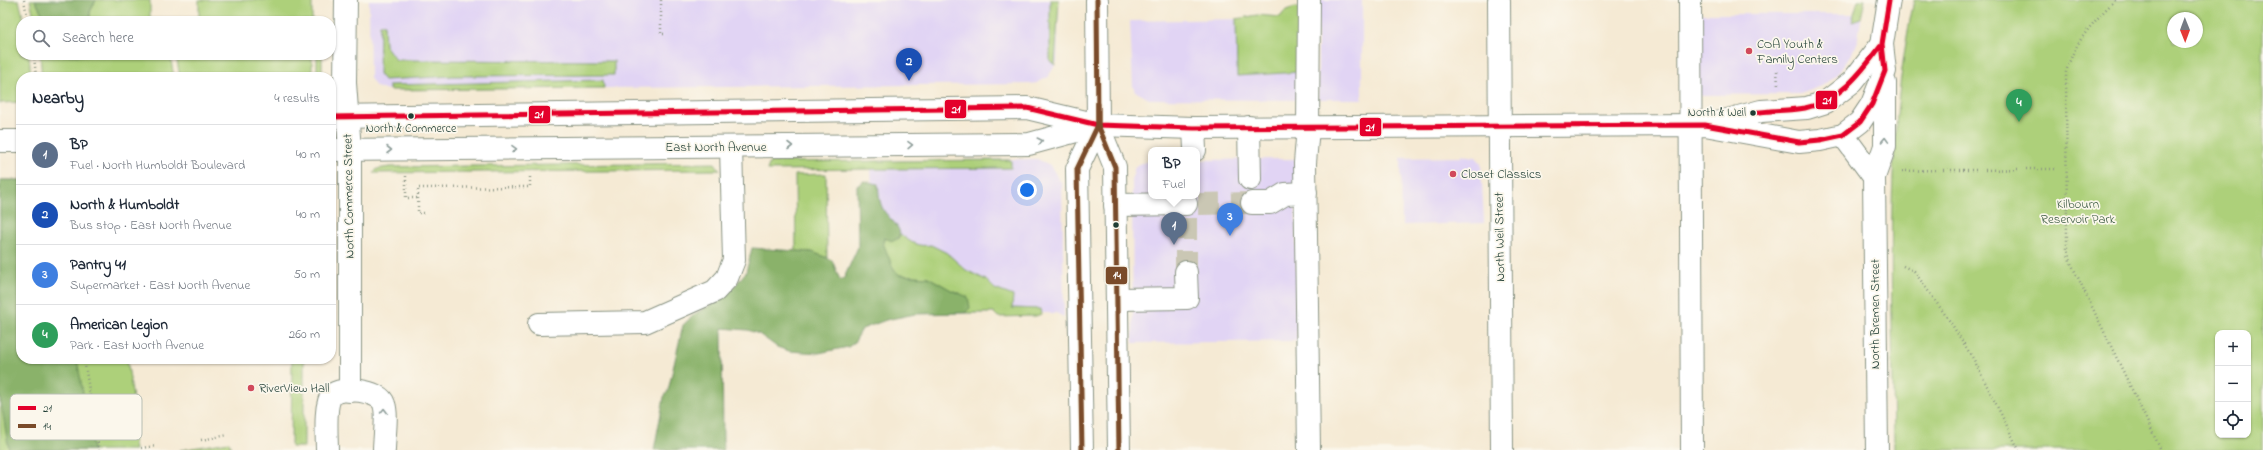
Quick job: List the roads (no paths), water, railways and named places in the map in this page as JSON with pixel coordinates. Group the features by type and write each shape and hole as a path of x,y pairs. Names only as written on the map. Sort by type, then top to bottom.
{"main road":[{"name":"North Commerce Street","path":"346,0 345,83 339,117 350,391"},
{"path":"1098,0 1098,125 1115,167 1119,450"},
{"path":"1308,0 1308,127 1305,163 1309,450"},
{"name":"North Weil Street","path":"1499,0 1502,450"},
{"path":"1690,0 1697,125 1692,450"},
{"name":"East North Avenue","path":"339,117 1027,108 1098,125 1194,128 1697,125 1798,142 1820,140 1843,134 1860,122 1872,104 1885,71 1882,44 1889,0"},
{"name":"East North Avenue","path":"1697,125 1761,111 1807,108 1826,102 1852,82 1882,44"},
{"path":"1874,177 1885,146 1885,71"},
{"path":"628,114 628,147"},
{"name":"East North Avenue","path":"340,150 1029,144 1098,125"},
{"path":"1082,450 1077,169 1098,125"},
{"path":"1249,127 1250,179"},
{"path":"1194,128 1195,147"},
{"path":"1843,134 1874,177"},
{"path":"0,141 16,141"},
{"path":"539,324 646,322 715,290 727,278 734,260 731,147"},
{"name":"North Bremen Street","path":"1874,177 1877,450"},
{"path":"1252,203 1270,203 1285,194 1306,193"},
{"path":"1115,205 1192,205"},
{"path":"1117,299 1187,298 1186,272"},
{"path":"327,450 328,404 332,395 340,391 371,392 380,396 385,404 384,450"}],"tunnel":[{"path":"1198,204 1252,203"},
{"path":"1186,218 1186,272"}],"place":[{"name":"COA Youth & Family Centers","path":"1749,51"},
{"name":"North & Humboldt","path":"909,81"},
{"name":"North & Weil","path":"1753,113"},
{"name":"North & Commerce","path":"411,116"},
{"name":"American Legion","path":"2019,122"},
{"name":"Closet Classics","path":"1453,174"},
{"name":"Pantry 41","path":"1230,236"},
{"name":"BP","path":"1174,245"},
{"name":"RiverView Hall","path":"251,388"}],"park label":[{"name":"Kilbourn Reservoir Park","path":"2078,212"}]}
